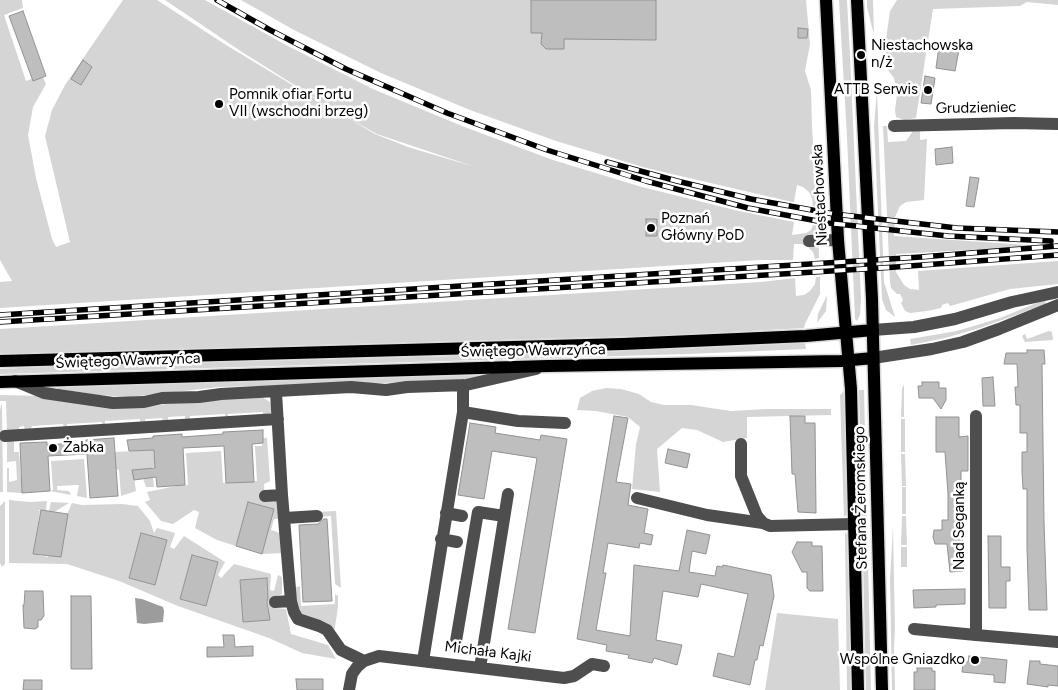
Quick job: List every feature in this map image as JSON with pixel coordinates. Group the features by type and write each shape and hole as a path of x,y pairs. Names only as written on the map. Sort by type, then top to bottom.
{"main road":[{"name":"Niestachowska","path":"826,0 838,240 851,389"},
{"name":"Stefana Żeromskiego","path":"856,0 861,54 873,330 882,690"},
{"name":"Świętego Wawrzyńca","path":"0,361 623,344 810,336 873,330"},
{"name":"Świętego Wawrzyńca","path":"0,382 874,358"},
{"name":"Stefana Żeromskiego","path":"851,389 858,690"}],"street":[{"name":"Grudzieniec","path":"894,126 1014,122 1058,124"},
{"path":"809,241 838,240"},
{"name":"Świętego Wawrzyńca","path":"873,330 914,327 955,320 1012,302 1057,298"},
{"name":"Świętego Wawrzyńca","path":"874,358 958,343 994,331 1057,298"},
{"path":"15,381 44,394 113,403 144,402 162,398 199,397 221,394 351,388 386,390 407,387 463,385 485,382 548,366"},
{"path":"423,661 441,539 463,412 463,385"},
{"path":"276,392 282,495 281,523 291,601 298,619 327,630 341,650 364,661 352,674 349,690"},
{"path":"463,412 518,421 565,423"},
{"name":"Nad Seganką","path":"976,416 976,635"},
{"path":"220,429 251,427 278,419"},
{"path":"5,436 278,419"},
{"path":"57,439 86,437 102,430"},
{"path":"741,444 741,476 758,516 763,523"},
{"path":"480,668 508,494"},
{"path":"265,496 282,495"},
{"path":"637,498 708,515 763,523 770,526 854,524"},
{"path":"456,640 478,512 504,516"},
{"path":"446,513 462,516"},
{"path":"281,523 318,516"},
{"path":"441,539 456,542"},
{"path":"275,602 291,601"},
{"path":"914,629 1058,642"},
{"name":"Michała Kajki","path":"364,661 379,656 566,681"},
{"path":"574,690 566,681 592,664 604,666"}],"shaded area":[{"path":"0,0 22,0 23,8 4,15 26,81 42,75 46,84 33,107 28,135 36,178 52,239 56,247 70,242 45,136 52,110 65,85 123,0 157,0 226,45 334,110 242,52 165,0 205,0 286,45 373,89 462,126 553,160 642,187 739,211 794,222 792,235 806,233 811,230 813,225 818,226 819,258 815,259 813,252 808,247 794,244 793,260 760,260 0,308 0,282 12,281 0,260","holes":["346,117 377,134 475,167 408,147 375,134"]},
{"path":"241,0 531,0 531,33 542,33 541,44 546,49 563,49 564,34 580,39 656,40 656,0 806,0 810,44 805,71 811,90 817,206 813,206 809,192 797,185 794,202 792,202 646,168 556,141 470,110 381,73 294,30"},
{"path":"839,0 847,0 861,299 860,315 857,321 855,319"},
{"path":"867,0 873,0 874,35 867,7"},
{"path":"897,0 1058,0 1058,5 1027,2 1020,6 933,9 916,118 904,120 896,117 897,95 894,78 888,70 886,60 886,39 890,11"},
{"path":"877,91 884,282 895,317 886,310 882,299 874,126"},
{"path":"883,126 887,126 888,142 906,141 913,131 920,130 920,140 927,139 924,200 906,202 900,206 895,217 894,236 1043,246 896,254 896,272 904,285 910,289 919,290 918,271 1058,261 1058,284 1010,289 950,306 948,303 942,305 941,308 927,311 910,313 905,311 901,303 903,300 900,294 897,294 891,288 890,282"},
{"path":"816,277 820,277 820,294 804,328 677,335 0,354 0,329 761,282 795,278 796,296 804,295 810,291 815,284"},
{"path":"827,295 826,311 817,323 818,314"},
{"path":"1045,301 1046,304 980,328 911,345 910,339 957,331 1000,318"},
{"path":"1049,331 1052,332 1053,340 1025,342 1022,336 1025,334 1027,339"},
{"path":"805,343 806,349 688,354 0,374 0,369 58,366 577,353"},
{"path":"487,375 459,381 220,387 129,397 58,389 58,386"},
{"path":"904,385 904,417 901,417 902,388"},
{"path":"606,388 621,389 639,394 651,402 664,405 691,405 731,411 831,409 831,415 747,417 747,438 723,442 697,430 682,428 657,449 660,492 632,489 636,444 640,427 628,417 596,411 577,410 580,398 592,391"},
{"path":"859,390 864,390 871,690 866,690"},
{"path":"844,391 847,514 844,517 840,395"},
{"path":"0,395 45,396 146,407 200,399 262,397 270,402 272,408 271,413 263,415 263,412 228,414 228,417 225,418 225,414 190,416 190,420 185,420 185,416 168,417 168,421 163,421 162,418 145,419 145,423 140,423 140,419 105,421 105,425 102,425 102,422 67,424 67,427 64,428 63,424 32,426 31,430 25,430 24,426 19,427 19,430 7,431 6,401 0,401"},
{"path":"2,405 3,492 0,492"},
{"path":"901,419 905,419 905,452 901,452"},
{"path":"263,438 267,438 270,481 264,484 265,502 278,501 281,519 274,519 271,530 283,534 284,553 262,554 274,509 248,502 236,546 217,540 195,528 199,512 194,510 173,524 161,521 145,502 150,500 147,492 188,485 186,453 221,451 223,483 257,481 255,446 262,446"},
{"path":"7,440 14,440 14,452 19,452 22,493 7,492 7,468 9,468 9,482 17,480 16,461 7,462"},
{"path":"154,450 155,467 152,467 154,487 146,487 140,469 133,470 136,491 121,496 119,470 116,469 115,452"},
{"path":"901,454 905,454 906,486 902,486"},
{"path":"84,459 87,498 77,496 79,485 57,486 57,490 69,491 71,495 50,491 53,490 51,461"},
{"path":"902,487 906,487 906,514 902,514"},
{"path":"9,500 47,501 46,510 38,510 40,511 33,554 48,557 72,503 82,505 122,504 138,506 150,521 154,533 157,528 175,533 170,547 174,549 184,536 225,562 218,575 221,578 234,564 271,574 270,590 274,591 278,575 282,577 282,594 275,597 276,608 286,609 291,634 328,645 336,659 302,653 269,638 178,606 119,581 67,564 9,563","holes":["141,533 167,541 155,585 129,578","192,555 218,562 206,606 180,599","267,578 269,620 243,622 240,580"]},
{"path":"5,501 5,563 2,567 0,563 0,506"},
{"path":"51,502 69,503 54,512 49,511"},
{"path":"336,511 341,588 335,584 331,516 317,517 317,512"},
{"path":"902,516 906,516 907,545 901,545"},
{"path":"893,527 895,690 892,690 890,579"},
{"path":"845,532 847,535 851,690 847,690"},
{"path":"901,547 907,547 907,567 901,567"},
{"path":"300,586 301,606 335,604 335,594 338,596 334,633 305,617 300,611 294,588"},
{"path":"135,598 163,607 163,622 137,623"},
{"path":"777,613 838,619 840,690 765,690"}],"building":[{"path":"531,0 656,0 656,40 564,39 564,49 546,49 541,44 542,33 531,33"},
{"path":"23,11 46,76 33,81 9,16"},
{"path":"798,28 808,29 807,38 798,38"},
{"path":"939,46 959,50 955,71 936,68"},
{"path":"83,60 92,67 81,85 71,79"},
{"name":"ATTB Serwis","path":"925,76 935,78 931,104 921,103"},
{"path":"952,147 953,163 936,165 935,149"},
{"path":"970,177 979,178 974,207 966,206"},
{"name":"Poznań Główny PoD","path":"646,219 657,219 657,236 646,236"},
{"path":"1027,350 1044,350 1045,364 1042,364 1047,610 1029,610 1027,489 1023,489 1022,471 1022,452 1027,452 1027,433 1020,433 1020,405 1016,405 1015,387 1018,387 1017,364 1004,364 1006,353 1027,353"},
{"path":"993,377 995,406 983,406 982,378"},
{"path":"922,382 939,382 939,388 946,388 946,400 941,409 933,398 919,398 918,386 922,386"},
{"path":"614,416 628,418 616,482 631,484 628,505 648,509 644,533 653,535 651,545 640,543 639,548 608,543 603,573 606,573 596,630 630,636 634,565 679,571 687,530 710,535 706,554 692,551 689,572 715,576 717,566 722,567 723,565 771,575 774,596 763,646 760,645 757,660 755,660 750,685 713,676 718,653 734,657 748,594 701,584 698,597 663,591 656,640 682,645 677,665 654,658 652,663 628,658 629,655 606,651 607,645 577,639"},
{"path":"790,416 805,416 805,423 815,423 816,513 798,512 795,474 792,474"},
{"path":"936,417 959,417 959,437 968,436 968,471 961,471 963,571 950,572 947,544 935,544 933,537 934,530 942,530 942,520 948,520 945,452 936,452"},
{"path":"470,423 496,427 495,433 540,440 541,435 567,439 535,633 508,629 537,458 492,451 484,499 458,495"},
{"path":"263,430 263,443 252,444 254,482 226,483 224,446 183,448 185,485 157,487 156,477 134,480 132,470 155,468 154,450 129,451 127,440 153,438 153,436 182,434 182,437"},
{"path":"114,438 118,496 90,498 87,454 48,456 50,491 22,493 20,443 47,442 47,445"},
{"path":"668,449 690,454 687,468 665,463"},
{"path":"248,502 274,509 262,554 236,546"},
{"path":"41,510 68,514 61,557 33,554"},
{"path":"327,519 332,601 303,602 299,525 318,524"},
{"path":"141,533 167,540 155,585 129,578"},
{"path":"988,536 1001,536 1001,567 1010,567 1010,581 1006,581 1006,608 989,608"},
{"path":"797,542 812,542 812,546 822,546 823,591 810,591 807,588 807,572 802,572 792,552"},
{"path":"192,555 218,562 206,606 180,599"},
{"path":"267,578 267,602 270,620 243,622 240,580"},
{"path":"965,589 965,604 914,608 913,590"},
{"path":"25,591 43,591 44,616 41,620 38,620 38,627 35,629 24,628 23,605"},
{"path":"71,596 91,596 92,669 71,669"},
{"path":"223,635 234,635 235,647 253,646 253,656 207,657 207,647 224,647"},
{"path":"969,656 1007,660 1005,683 994,682 994,675 962,672 963,662 968,662"},
{"path":"1030,661 1040,661 1040,664 1058,666 1058,686 1048,685 1048,687 1027,684"},
{"path":"917,668 932,668 932,671 935,671 935,690 914,690 914,672 917,672"},
{"path":"296,679 323,679 323,690 297,690"},
{"path":"24,680 42,680 42,690 23,690"}],"railway":[{"path":"217,0 346,69 447,113 547,150 646,181 748,208 828,223 948,236 1051,241"},
{"path":"607,162 751,199 834,214 957,228 1058,232"},
{"path":"0,315 921,257 1058,246"},
{"path":"0,322 896,267 1058,255"}],"place":[{"name":"Niestachowska n/ż","path":"861,55"},
{"name":"ATTB Serwis","path":"928,90"},
{"name":"Pomnik ofiar Fortu VII (wschodni brzeg)","path":"219,104"},
{"name":"Poznań Główny PoD","path":"651,228"},
{"name":"Żabka","path":"53,448"},
{"name":"Wspólne Gniazdko","path":"975,660"}]}
